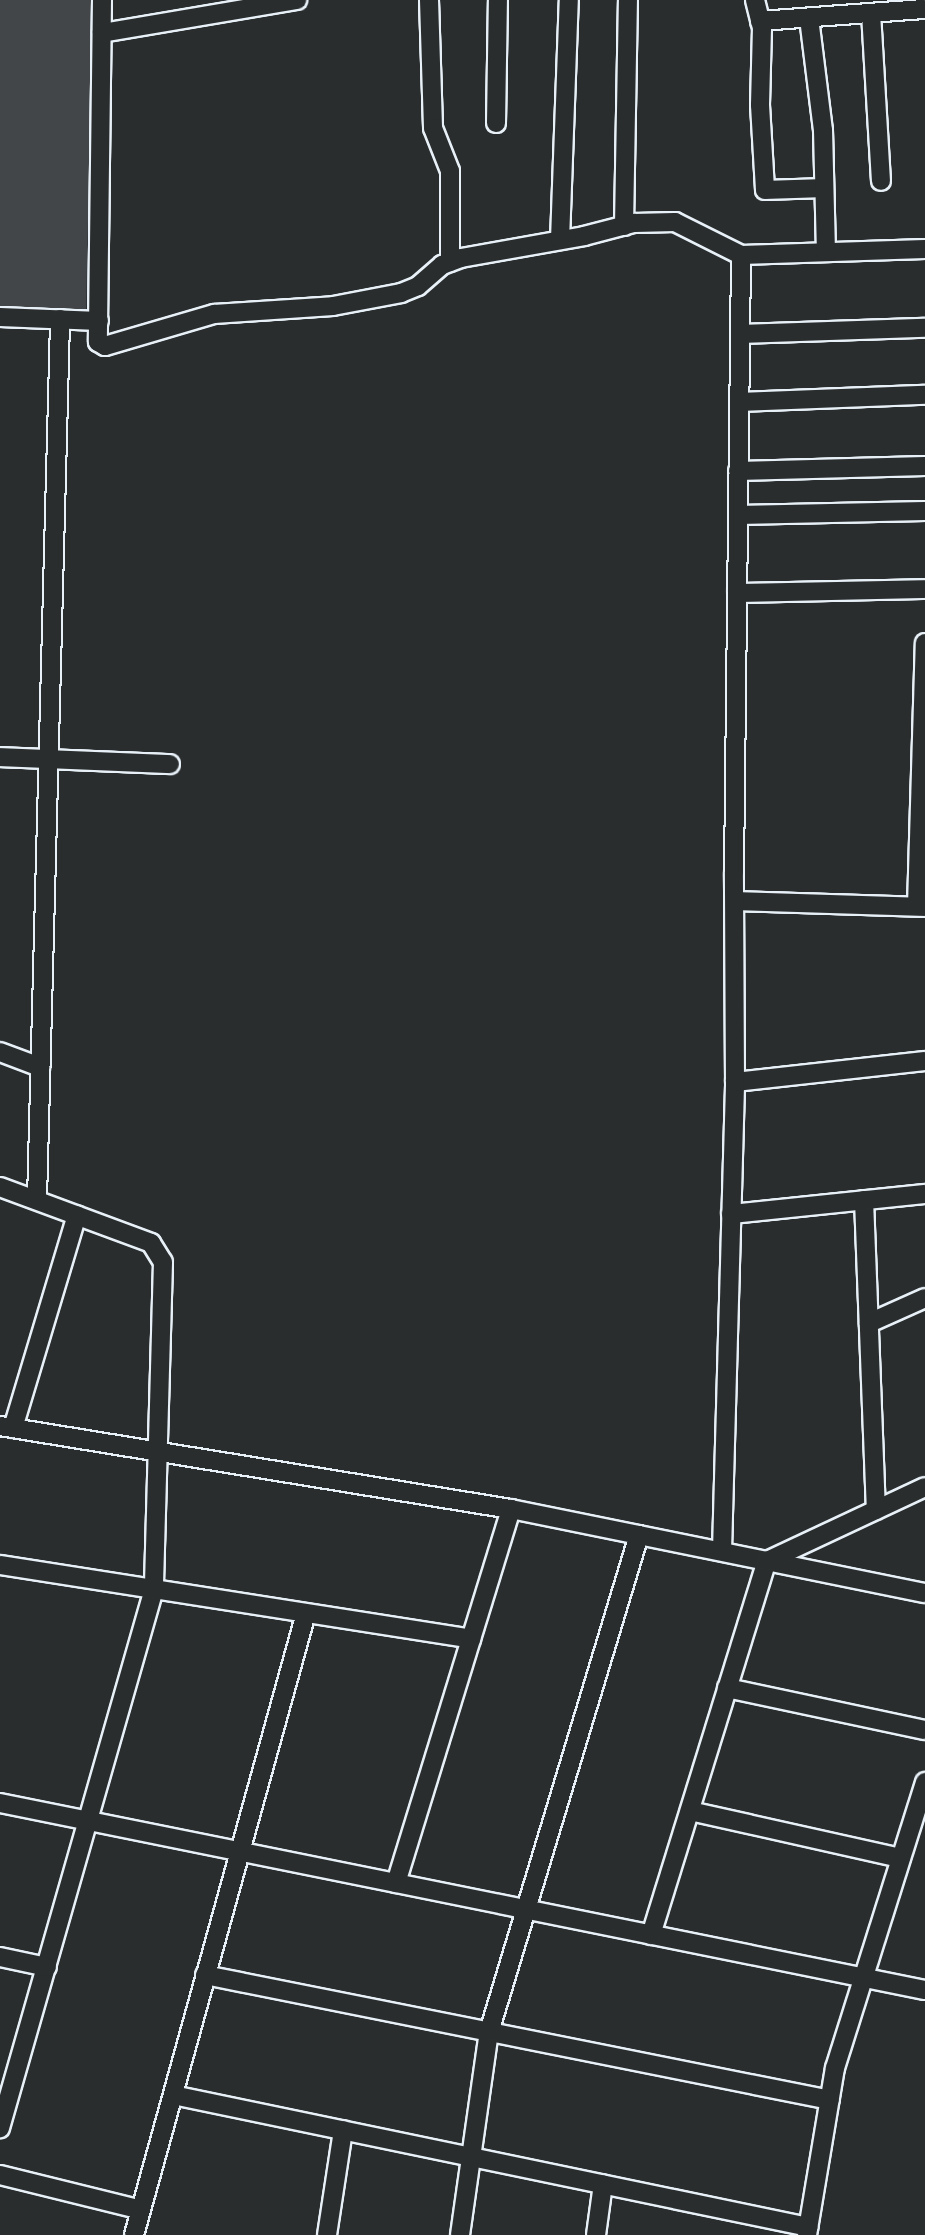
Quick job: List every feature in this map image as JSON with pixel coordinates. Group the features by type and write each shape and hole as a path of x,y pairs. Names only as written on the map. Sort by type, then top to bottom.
{"street":[{"path":"102,0 98,342 105,346 118,345 214,314 333,306 401,293 418,286 450,262 624,226 675,222 702,232 741,255 925,249"},
{"path":"102,33 297,0"},
{"path":"429,0 433,128 450,171 450,262"},
{"path":"496,123 498,0"},
{"path":"560,240 569,0"},
{"path":"624,226 628,0"},
{"path":"755,0 760,21 765,190 824,188"},
{"path":"760,21 925,9"},
{"path":"871,13 881,181"},
{"path":"809,18 823,130 826,252"},
{"path":"722,1551 735,1082 741,255"},
{"path":"0,317 99,321"},
{"path":"37,1200 60,319"},
{"path":"740,334 925,328"},
{"path":"739,402 925,395"},
{"path":"738,471 925,466"},
{"path":"738,515 925,511"},
{"path":"737,593 925,589"},
{"path":"735,901 921,906 925,643"},
{"path":"0,757 170,764"},
{"path":"0,1052 40,1067"},
{"path":"735,1082 925,1061"},
{"path":"0,1187 151,1243 163,1262 154,1589 0,2128"},
{"path":"731,1214 925,1194"},
{"path":"864,1200 876,1510"},
{"path":"77,1215 6,1427 511,1509 925,1593"},
{"path":"869,1323 925,1298"},
{"path":"651,1935 767,1561 925,1487"},
{"path":"396,1883 511,1509"},
{"path":"460,2235 489,2032 639,1535"},
{"path":"0,1565 471,1639"},
{"path":"134,2235 306,1613"},
{"path":"727,1688 925,1730"},
{"path":"173,2095 603,2184 808,2231 835,2068 925,1782"},
{"path":"0,1803 925,1990"},
{"path":"690,1811 901,1858"},
{"path":"0,1957 47,1967"},
{"path":"205,1975 830,2100"},
{"path":"327,2235 343,2130"},
{"path":"0,2175 141,2210"},
{"path":"596,2235 603,2184"}],"shaded area":[{"path":"0,0 93,0 86,310 0,306"}]}
